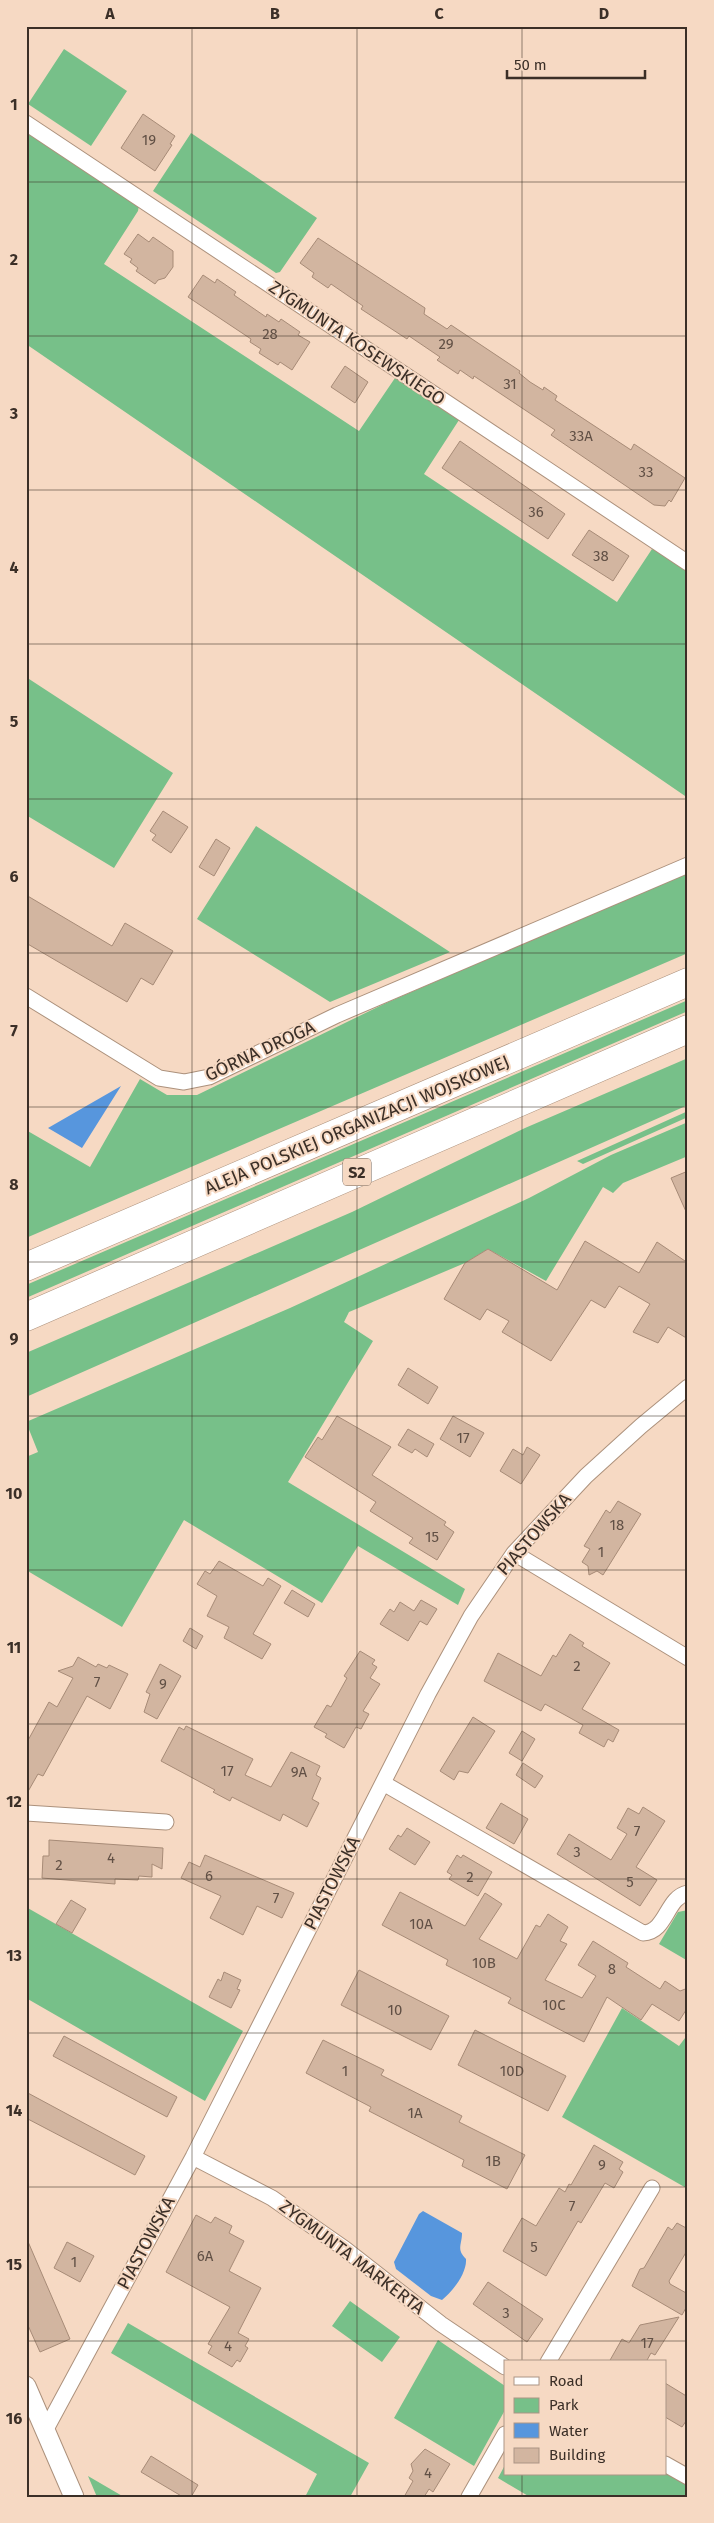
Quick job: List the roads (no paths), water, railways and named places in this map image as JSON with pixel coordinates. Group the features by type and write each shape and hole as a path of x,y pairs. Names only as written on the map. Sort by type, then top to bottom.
{"highway":[{"name":"ALEJA POLSKIEJ ORGANIZACJI WOJSKOWEJ","path":"26,1267 688,982"},
{"name":"S2","path":"26,1317 688,1029"}],"street":[{"name":"ZYGMUNTA KOSEWSKIEGO","path":"26,123 688,563"},
{"name":"GÓRNA DROGA","path":"26,996 147,1072 172,1082 196,1081 209,1077 337,1015 688,865"},
{"name":"PIASTOWSKA","path":"45,2431 193,2156 428,1694 471,1616 514,1553 586,1476 641,1426 688,1388"},
{"path":"514,1553 688,1658"},
{"path":"383,1783 643,1933 652,1932 679,1896 688,1893"},
{"path":"26,1813 166,1822"},
{"name":"ZYGMUNTA MARKERTA","path":"193,2156 272,2198 345,2249 442,2324 504,2366"},
{"path":"549,2360 652,2188"},
{"path":"26,2386 74,2497"},
{"path":"469,2497 504,2436"},
{"path":"666,2465 688,2477"}],"water":[{"path":"121,1086 82,1148 48,1128"},
{"path":"423,2211 462,2233 460,2250 466,2259 466,2264 462,2276 455,2287 442,2300 431,2296 396,2269 394,2262 419,2214"}]}
